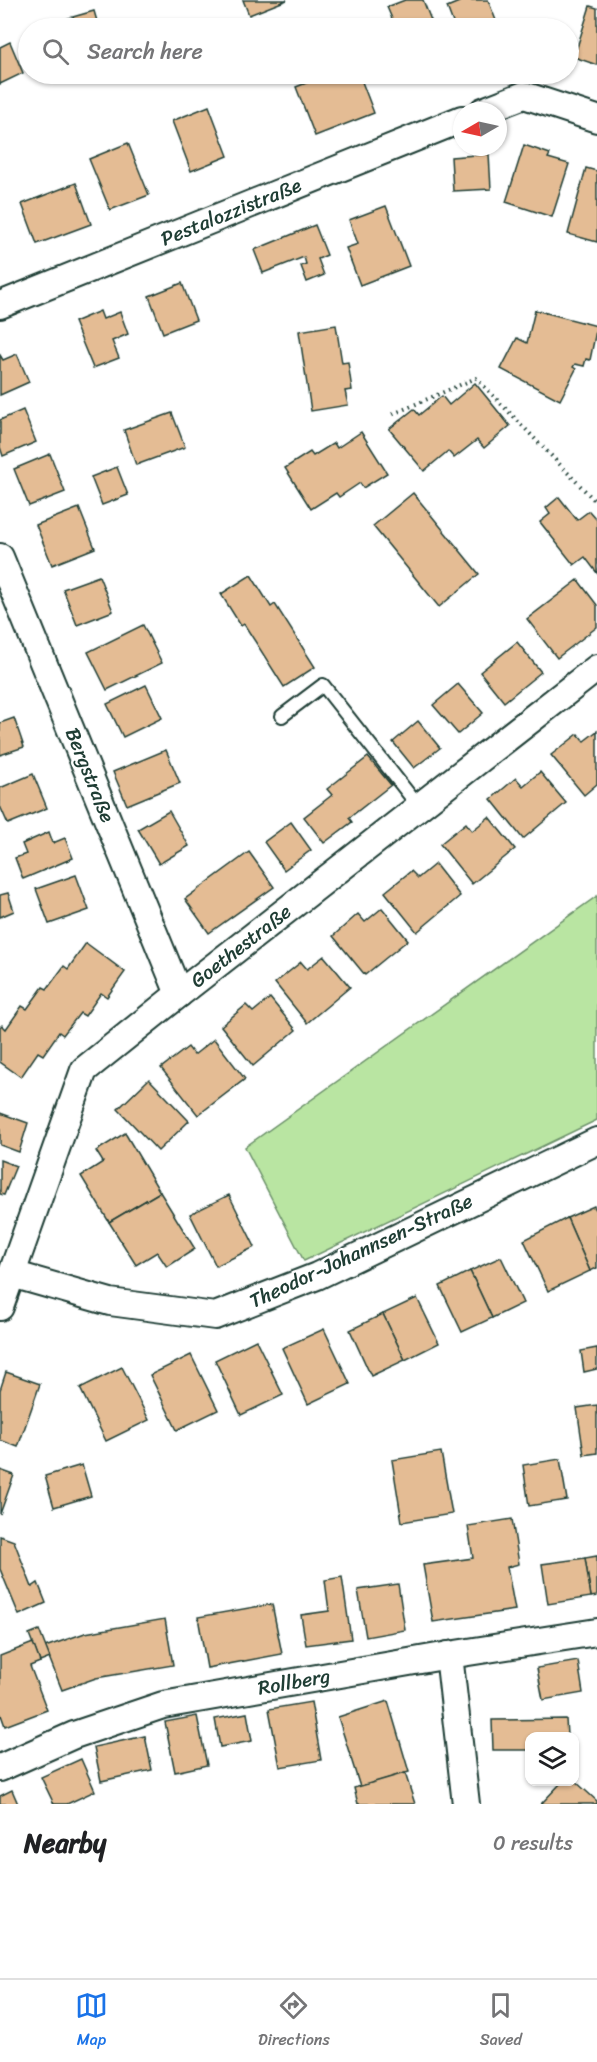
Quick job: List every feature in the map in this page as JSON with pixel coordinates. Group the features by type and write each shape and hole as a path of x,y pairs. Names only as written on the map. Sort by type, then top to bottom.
{"street":[{"path":"505,102 524,94 597,119"},
{"name":"Pestalozzistraße","path":"0,306 453,123"},
{"name":"Bergstraße","path":"0,557 179,994"},
{"name":"Goethestraße","path":"0,1307 84,1070 597,668"},
{"name":"Theodor-Johannsen-Straße","path":"12,1274 110,1302 214,1316 317,1276 597,1141"},
{"name":"Rollberg","path":"0,1768 74,1735 164,1706 449,1654 597,1632"},
{"path":"449,1654 470,1803"}],"lane":[{"path":"282,716 323,685 419,807"}],"path":[{"path":"393,414 476,378 597,503"}],"green space":[{"path":"597,896 597,1120 304,1261 245,1147"}],"building":[{"path":"243,0 287,0 249,15"},
{"path":"405,0 423,0 430,18 392,18 387,7"},
{"path":"464,0 488,0 495,18 451,18 447,7"},
{"path":"590,6 597,8 597,65 579,59 579,41"},
{"path":"94,11 96,18 69,18"},
{"path":"10,42 18,61 18,75 0,84 0,47"},
{"path":"304,84 363,84 374,113 315,136 296,87"},
{"path":"209,106 228,156 191,171 172,121"},
{"path":"128,143 149,195 110,210 89,159"},
{"path":"524,145 550,154 548,158 569,164 552,217 506,202"},
{"path":"489,156 491,189 453,191 451,157"},
{"path":"586,168 597,171 597,242 568,234"},
{"path":"76,183 91,224 37,244 22,204"},
{"path":"386,206 409,266 360,285 346,248 358,244 349,220"},
{"path":"315,225 327,255 318,259 324,275 307,282 301,266 306,264 304,257 263,273 254,250"},
{"path":"182,283 196,320 163,333 149,296"},
{"path":"535,310 597,326 590,360 586,359 584,366 575,364 573,367 576,369 560,400 501,369 517,338 527,343"},
{"path":"100,311 103,319 120,312 128,334 112,341 119,358 93,368 74,322"},
{"path":"336,325 342,363 348,362 352,390 345,391 348,405 311,411 299,331"},
{"path":"17,354 29,382 0,395 0,355 3,360"},
{"path":"475,383 510,426 484,448 477,440 454,458 448,451 424,471 389,429 414,409 419,415 442,396 449,405"},
{"path":"23,410 36,442 3,456 0,447 0,420"},
{"path":"172,413 185,447 136,465 124,430"},
{"path":"361,432 387,473 363,488 360,483 339,497 336,493 311,509 285,468 310,452 313,456 334,443 337,448"},
{"path":"50,454 65,492 29,506 14,469"},
{"path":"117,467 128,495 102,505 91,477"},
{"path":"413,493 479,574 439,607 373,526"},
{"path":"559,497 577,520 589,511 597,520 597,573 585,557 574,565 540,522 550,514 546,508"},
{"path":"79,508 95,548 52,565 36,525"},
{"path":"251,575 271,607 275,604 315,667 284,687 244,624 241,626 221,594"},
{"path":"99,576 113,611 77,625 63,589"},
{"path":"578,580 597,605 597,627 557,658 527,619"},
{"path":"143,625 162,663 107,690 88,652"},
{"path":"517,642 541,672 504,702 480,672"},
{"path":"458,684 483,713 458,734 433,705"},
{"path":"146,685 162,718 123,737 107,704"},
{"path":"14,718 24,747 0,755 0,723"},
{"path":"418,721 440,748 414,768 393,742"},
{"path":"597,731 597,784 584,795 551,755 578,734 584,741"},
{"path":"166,750 180,783 127,805 113,772"},
{"path":"368,757 391,785 349,818 352,822 324,843 304,817 332,795 327,789"},
{"path":"540,772 566,803 523,839 491,799 516,778 523,786"},
{"path":"33,774 47,808 8,824 0,806 0,788"},
{"path":"169,811 189,846 159,864 138,829"},
{"path":"489,817 515,849 472,884 440,844 466,823 472,831"},
{"path":"291,822 311,850 284,870 264,842"},
{"path":"49,832 53,843 65,838 73,858 23,879 15,858 26,854 22,844"},
{"path":"249,852 274,887 209,933 185,899"},
{"path":"435,864 460,896 417,932 385,892 411,871 418,878"},
{"path":"76,875 89,910 49,924 36,889"},
{"path":"8,893 14,911 0,917 0,895"},
{"path":"382,908 408,940 365,975 333,936 358,914 365,922"},
{"path":"86,943 125,972 107,997 101,993 85,1016 80,1013 63,1035 59,1032 43,1055 38,1052 21,1077 0,1062 0,1027 2,1025 6,1029 22,1006 27,1009 43,987 47,989 64,966 68,969"},
{"path":"324,956 350,987 307,1023 275,983 301,962 307,969"},
{"path":"270,998 296,1030 253,1066 221,1026 246,1005 253,1012"},
{"path":"214,1039 245,1079 198,1115 161,1068 188,1047 194,1055"},
{"path":"149,1079 189,1121 158,1151 118,1109"},
{"path":"0,1113 28,1123 19,1152 0,1145"},
{"path":"125,1133 160,1192 109,1222 81,1176 103,1162 96,1151"},
{"path":"0,1160 16,1166 4,1195 0,1194"},
{"path":"160,1192 195,1249 167,1267 157,1252 136,1265 109,1222"},
{"path":"229,1195 255,1247 216,1266 190,1214"},
{"path":"594,1206 597,1212 597,1268 590,1271 567,1218"},
{"path":"567,1218 590,1271 548,1291 524,1240"},
{"path":"501,1257 523,1303 492,1318 470,1271"},
{"path":"470,1271 492,1318 462,1332 440,1286"},
{"path":"417,1298 439,1343 405,1360 383,1314"},
{"path":"383,1314 405,1360 371,1376 350,1330"},
{"path":"324,1329 350,1384 308,1404 282,1348"},
{"path":"256,1340 283,1395 241,1415 215,1360"},
{"path":"597,1348 597,1369 584,1372 581,1351"},
{"path":"191,1355 218,1410 177,1430 150,1375"},
{"path":"122,1367 149,1420 106,1441 80,1388"},
{"path":"6,1372 40,1384 18,1447 0,1440 0,1390"},
{"path":"597,1405 597,1453 584,1455 577,1408"},
{"path":"441,1452 452,1514 402,1522 392,1460"},
{"path":"560,1459 567,1500 529,1506 523,1465"},
{"path":"82,1465 91,1496 54,1507 45,1476"},
{"path":"0,1470 14,1475 0,1514"},
{"path":"512,1519 519,1564 507,1567 515,1610 433,1622 423,1565 473,1558 468,1526"},
{"path":"0,1536 14,1541 32,1587 38,1583 46,1603 19,1615 0,1569"},
{"path":"597,1556 597,1596 591,1597 585,1558"},
{"path":"585,1558 591,1597 548,1604 542,1564"},
{"path":"342,1577 351,1639 306,1645 301,1615 329,1611 325,1580"},
{"path":"398,1584 405,1630 366,1637 358,1590"},
{"path":"272,1604 282,1654 207,1668 198,1617"},
{"path":"165,1619 173,1665 96,1678 62,1690 45,1647 85,1633"},
{"path":"39,1630 50,1658 40,1662 29,1634"},
{"path":"33,1643 40,1662 30,1666 47,1710 5,1726 0,1712 0,1656"},
{"path":"578,1661 583,1693 543,1700 537,1668"},
{"path":"388,1701 409,1772 360,1787 338,1717"},
{"path":"311,1702 321,1760 280,1767 269,1709"},
{"path":"247,1713 252,1741 220,1747 215,1719"},
{"path":"197,1716 207,1765 175,1772 165,1722"},
{"path":"566,1719 567,1732 525,1732 525,1750 493,1750 492,1720"},
{"path":"145,1736 152,1770 101,1781 94,1747"},
{"path":"81,1759 95,1791 67,1804 54,1804 41,1777"},
{"path":"405,1773 415,1804 358,1804 354,1788"},
{"path":"579,1785 597,1801 597,1804 541,1804 558,1786"},
{"path":"12,1790 18,1804 0,1804 0,1796"}]}
